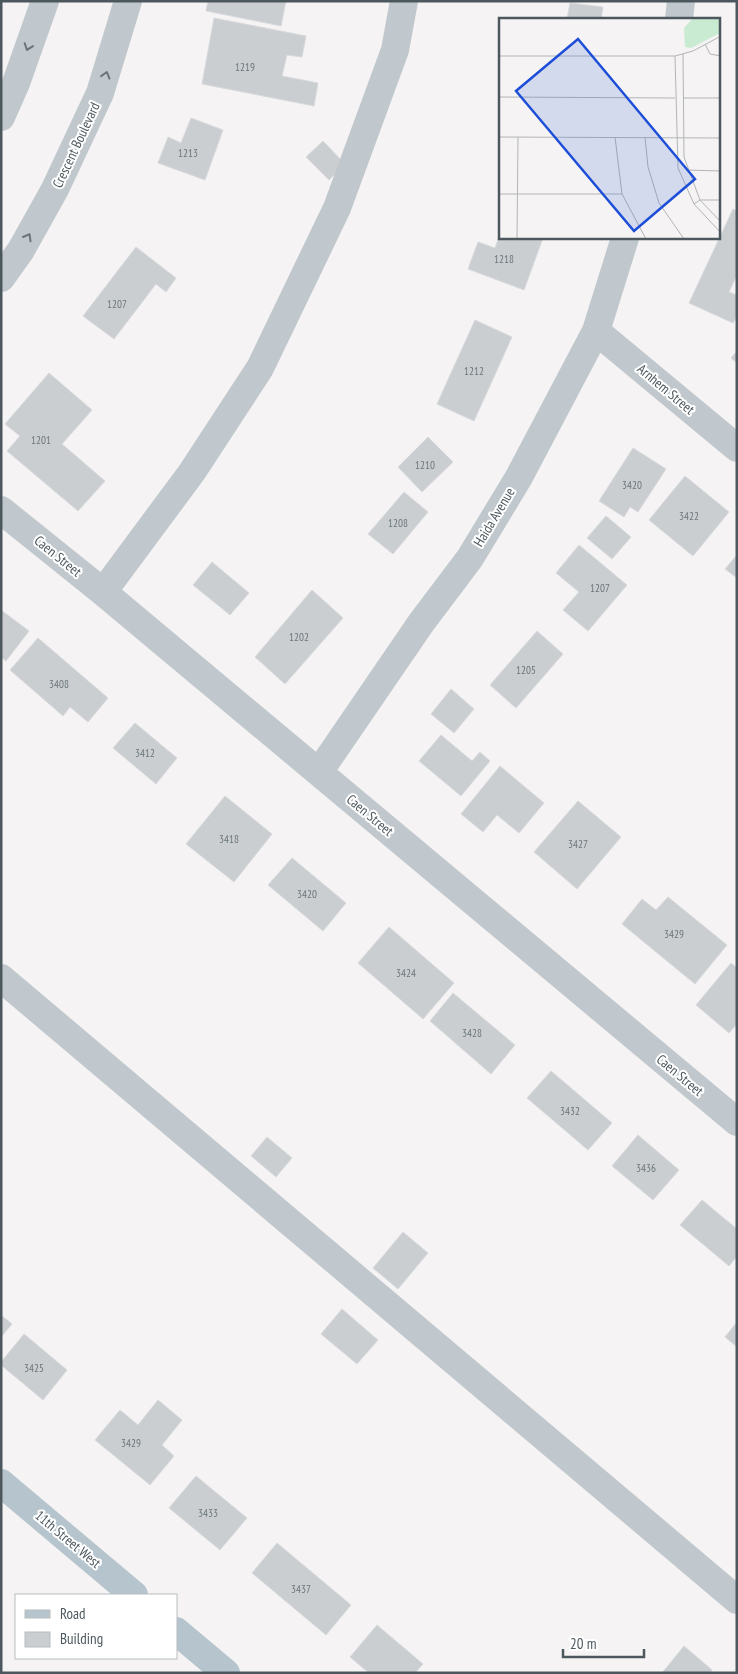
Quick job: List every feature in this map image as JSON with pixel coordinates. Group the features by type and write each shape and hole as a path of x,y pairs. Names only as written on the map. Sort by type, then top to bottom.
{"main road":[{"name":"11th Street West","path":"1,1484 133,1594"},
{"path":"178,1633 226,1673"}],"street":[{"path":"2,112 45,1"},
{"name":"Crescent Boulevard","path":"1,278 21,250 55,189 96,102 128,1"},
{"path":"103,592 192,472 260,368 337,208 395,50 404,1"},
{"path":"679,18 681,1"},
{"name":"Haida Avenue","path":"319,772 421,623 470,558 519,477 596,331 625,239"},
{"name":"Arnhem Street","path":"596,331 737,448"},
{"name":"Caen Street","path":"1,510 103,592 737,1122"},
{"path":"1,978 737,1600"}],"building":[{"path":"208,1 286,1 281,26 206,11"},
{"path":"570,3 603,7 601,18 567,18"},
{"path":"214,18 306,36 302,57 287,55 282,76 318,83 314,106 202,84"},
{"path":"191,118 223,130 205,180 158,163 168,137 181,143"},
{"path":"323,141 345,164 329,180 306,157"},
{"path":"733,209 737,211 737,275 729,292 737,295 737,316 733,323 689,303"},
{"path":"499,237 499,239 543,239 524,290 468,269 478,242 495,248"},
{"path":"136,247 176,278 166,292 156,284 114,339 83,316"},
{"path":"475,320 512,337 474,421 437,404"},
{"path":"737,351 737,363 731,358"},
{"path":"49,373 92,410 62,444 105,481 78,511 7,451 20,436 5,424"},
{"path":"428,437 453,462 422,492 398,467"},
{"path":"633,448 666,469 638,512 630,507 624,517 599,501"},
{"path":"685,476 729,512 693,556 649,520"},
{"path":"404,492 428,512 393,554 368,534"},
{"path":"606,516 631,537 612,559 587,538"},
{"path":"579,545 627,585 588,631 563,610 579,592 556,573"},
{"path":"737,555 737,578 725,569"},
{"path":"212,562 249,593 230,615 193,585"},
{"path":"312,590 343,618 285,684 255,657"},
{"path":"1,610 29,631 6,661 1,657"},
{"path":"537,631 563,654 516,708 490,685"},
{"path":"38,638 108,698 88,722 70,707 63,716 10,670"},
{"path":"451,689 474,709 454,733 431,714"},
{"path":"135,723 177,758 156,784 113,748"},
{"path":"441,735 472,761 480,752 490,761 461,796 419,761"},
{"path":"500,766 544,803 519,833 497,815 483,832 461,814"},
{"path":"225,796 272,834 234,882 186,844"},
{"path":"578,801 621,837 577,889 534,852"},
{"path":"292,858 346,903 323,931 268,885"},
{"path":"668,897 727,945 695,984 622,924 642,899 656,910"},
{"path":"389,927 454,983 423,1019 358,963"},
{"path":"731,963 737,968 737,1024 729,1033 696,1005"},
{"path":"453,993 515,1045 491,1074 430,1021"},
{"path":"551,1071 612,1123 588,1150 527,1098"},
{"path":"638,1135 679,1170 653,1200 612,1166"},
{"path":"267,1137 292,1158 276,1177 251,1156"},
{"path":"702,1200 737,1229 737,1256 729,1266 680,1225"},
{"path":"403,1232 428,1253 398,1289 373,1268"},
{"path":"342,1309 378,1340 357,1364 321,1334"},
{"path":"1,1315 12,1324 1,1337"},
{"path":"737,1322 737,1347 725,1337"},
{"path":"24,1334 67,1370 43,1400 1,1365 1,1362"},
{"path":"158,1400 182,1420 162,1445 174,1456 150,1485 95,1440 120,1410 138,1425"},
{"path":"196,1476 247,1518 220,1550 169,1508"},
{"path":"277,1543 351,1605 326,1635 252,1573"},
{"path":"377,1625 423,1664 415,1673 369,1673 350,1657"},
{"path":"684,1646 712,1670 710,1673 662,1673"}]}
